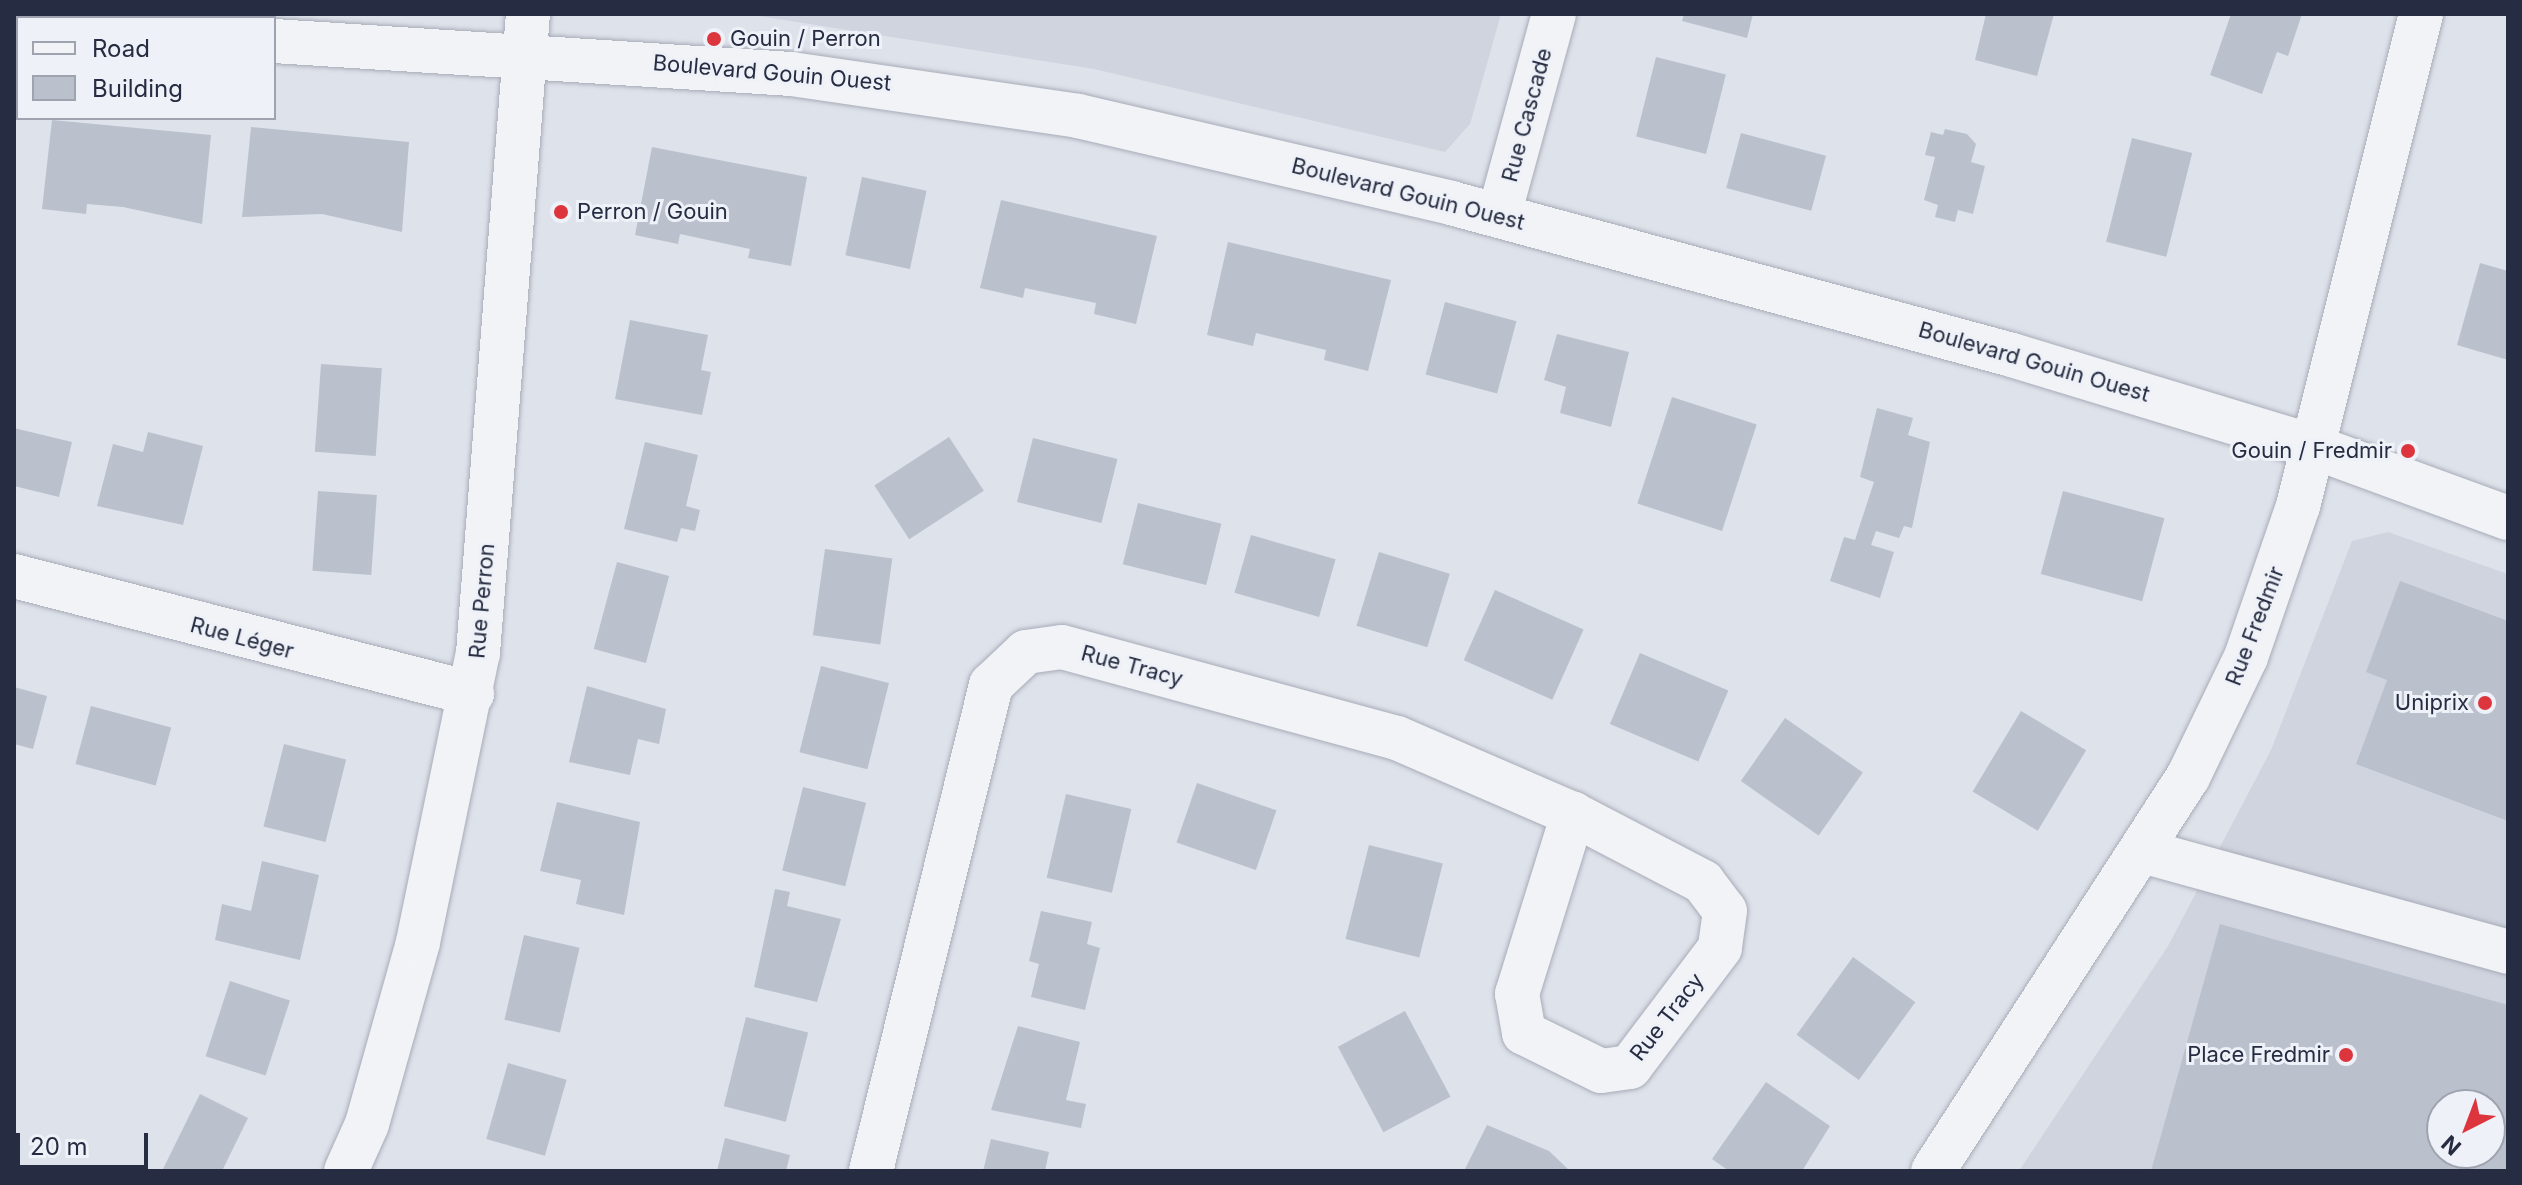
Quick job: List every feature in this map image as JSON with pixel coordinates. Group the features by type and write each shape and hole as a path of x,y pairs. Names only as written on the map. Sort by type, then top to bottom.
{"street":[{"name":"Rue Cascade","path":"1499,215 1554,14"},
{"name":"Rue Fredmir","path":"1936,1170 2188,777 2255,636 2311,446 2421,14"},
{"name":"Boulevard Gouin Ouest","path":"276,41 527,34 975,96 1499,215 2053,366 2311,446 2508,518"},
{"name":"Rue Perron","path":"346,1171 367,1124 418,942 472,694 527,34"},
{"name":"Rue Léger","path":"14,576 472,694"},
{"name":"Rue Tracy","path":"871,1171 991,685 1026,652 1062,647 1397,738 1573,814 1703,882 1725,911 1720,948 1630,1067 1601,1071 1524,1033 1517,994 1573,814"},
{"path":"2142,851 2508,952"}],"shaded area":[{"path":"747,14 1501,14 1470,124 1445,152 1094,69"},
{"path":"2388,532 2508,574 2508,1171 2019,1171 2168,946 2271,750 2352,541"}],"building":[{"path":"1684,14 1753,14 1747,38 1682,21"},
{"path":"1986,14 2054,14 2037,76 1975,60"},
{"path":"2231,14 2302,14 2288,56 2277,52 2262,94 2210,75"},
{"path":"1656,57 1726,74 1706,154 1636,137"},
{"path":"52,120 211,135 202,224 123,207 87,204 86,214 42,209"},
{"path":"251,127 409,142 402,232 322,214 242,217"},
{"path":"1945,129 1967,134 1976,144 1971,162 1985,166 1973,214 1958,210 1955,222 1935,217 1938,205 1924,200 1935,157 1925,155 1931,132 1943,135"},
{"path":"1741,133 1826,156 1811,211 1726,188"},
{"path":"2132,138 2192,153 2166,257 2106,242"},
{"path":"652,147 807,177 791,266 748,258 750,249 680,234 678,244 635,235"},
{"path":"862,177 927,191 910,269 845,255"},
{"path":"1001,200 1157,236 1136,324 1094,314 1096,303 1025,288 1023,298 980,288"},
{"path":"1228,242 1391,280 1368,371 1324,360 1326,350 1256,333 1253,346 1207,335"},
{"path":"2480,263 2508,271 2508,360 2457,345"},
{"path":"1445,302 1516,321 1497,394 1426,374"},
{"path":"630,320 708,335 701,370 711,372 702,415 615,399"},
{"path":"1557,334 1629,352 1611,427 1560,413 1566,387 1544,380"},
{"path":"321,364 382,368 376,456 315,452"},
{"path":"1672,397 1757,425 1722,531 1637,504"},
{"path":"1877,408 1913,418 1908,435 1930,442 1912,528 1904,526 1899,538 1876,531 1871,545 1894,552 1880,598 1830,581 1844,537 1855,540 1874,482 1860,477"},
{"path":"14,428 72,442 59,497 14,486"},
{"path":"148,432 203,446 183,525 97,506 113,444 143,452"},
{"path":"949,437 984,491 909,539 874,485"},
{"path":"1033,438 1117,459 1101,523 1017,502"},
{"path":"645,442 698,455 686,506 700,510 695,531 681,528 677,542 624,529"},
{"path":"318,491 377,495 371,575 312,571"},
{"path":"2063,491 2164,518 2142,601 2041,574"},
{"path":"1138,503 1221,524 1206,585 1123,564"},
{"path":"1251,535 1336,559 1319,617 1234,593"},
{"path":"825,549 892,558 880,645 813,635"},
{"path":"1379,552 1450,574 1427,647 1356,626"},
{"path":"617,562 669,576 646,663 594,649"},
{"path":"2400,581 2508,621 2508,821 2356,764 2387,680 2366,672"},
{"path":"1495,590 1584,629 1552,700 1464,660"},
{"path":"1640,653 1728,691 1698,761 1610,724"},
{"path":"821,666 889,683 867,769 799,752"},
{"path":"587,686 666,709 659,744 638,739 630,775 569,762"},
{"path":"14,687 47,696 33,749 14,744"},
{"path":"91,706 171,727 156,785 75,764"},
{"path":"2021,711 2086,750 2038,831 1973,792"},
{"path":"1785,718 1863,772 1819,836 1741,781"},
{"path":"284,744 346,759 326,842 263,826"},
{"path":"1197,783 1276,810 1256,870 1176,843"},
{"path":"803,787 866,803 845,886 782,870"},
{"path":"1066,794 1131,809 1112,893 1047,878"},
{"path":"557,802 640,822 624,915 576,904 581,880 540,871"},
{"path":"1369,845 1443,863 1419,958 1346,939"},
{"path":"262,861 319,875 300,960 215,940 222,904 251,911"},
{"path":"775,889 790,892 787,906 841,919 817,1002 754,987"},
{"path":"1041,911 1092,922 1087,944 1100,948 1085,1010 1031,997 1039,964 1029,961"},
{"name":"Place Fredmir","path":"2220,924 2508,1005 2508,1171 2151,1171"},
{"path":"524,935 580,948 560,1033 504,1020"},
{"path":"1853,957 1915,1002 1859,1080 1797,1035"},
{"path":"230,981 290,1000 266,1076 206,1056"},
{"path":"1405,1011 1451,1097 1383,1132 1338,1047"},
{"path":"746,1017 808,1032 786,1122 724,1106"},
{"path":"1018,1026 1080,1042 1066,1100 1086,1104 1081,1128 991,1110"},
{"path":"508,1063 567,1080 545,1156 486,1139"},
{"path":"1766,1082 1830,1126 1802,1171 1729,1171 1712,1159"},
{"path":"200,1094 248,1118 222,1171 162,1171"},
{"path":"1487,1125 1549,1151 1570,1171 1464,1171"},
{"path":"725,1138 790,1155 786,1171 717,1171"},
{"path":"991,1139 1049,1152 1045,1171 983,1171"}],"place":[{"name":"Gouin / Perron","path":"714,39"},
{"name":"Perron / Gouin","path":"561,212"},
{"name":"Gouin / Fredmir","path":"2408,451"},
{"name":"Uniprix","path":"2485,703"},
{"name":"Place Fredmir","path":"2346,1055"}]}
